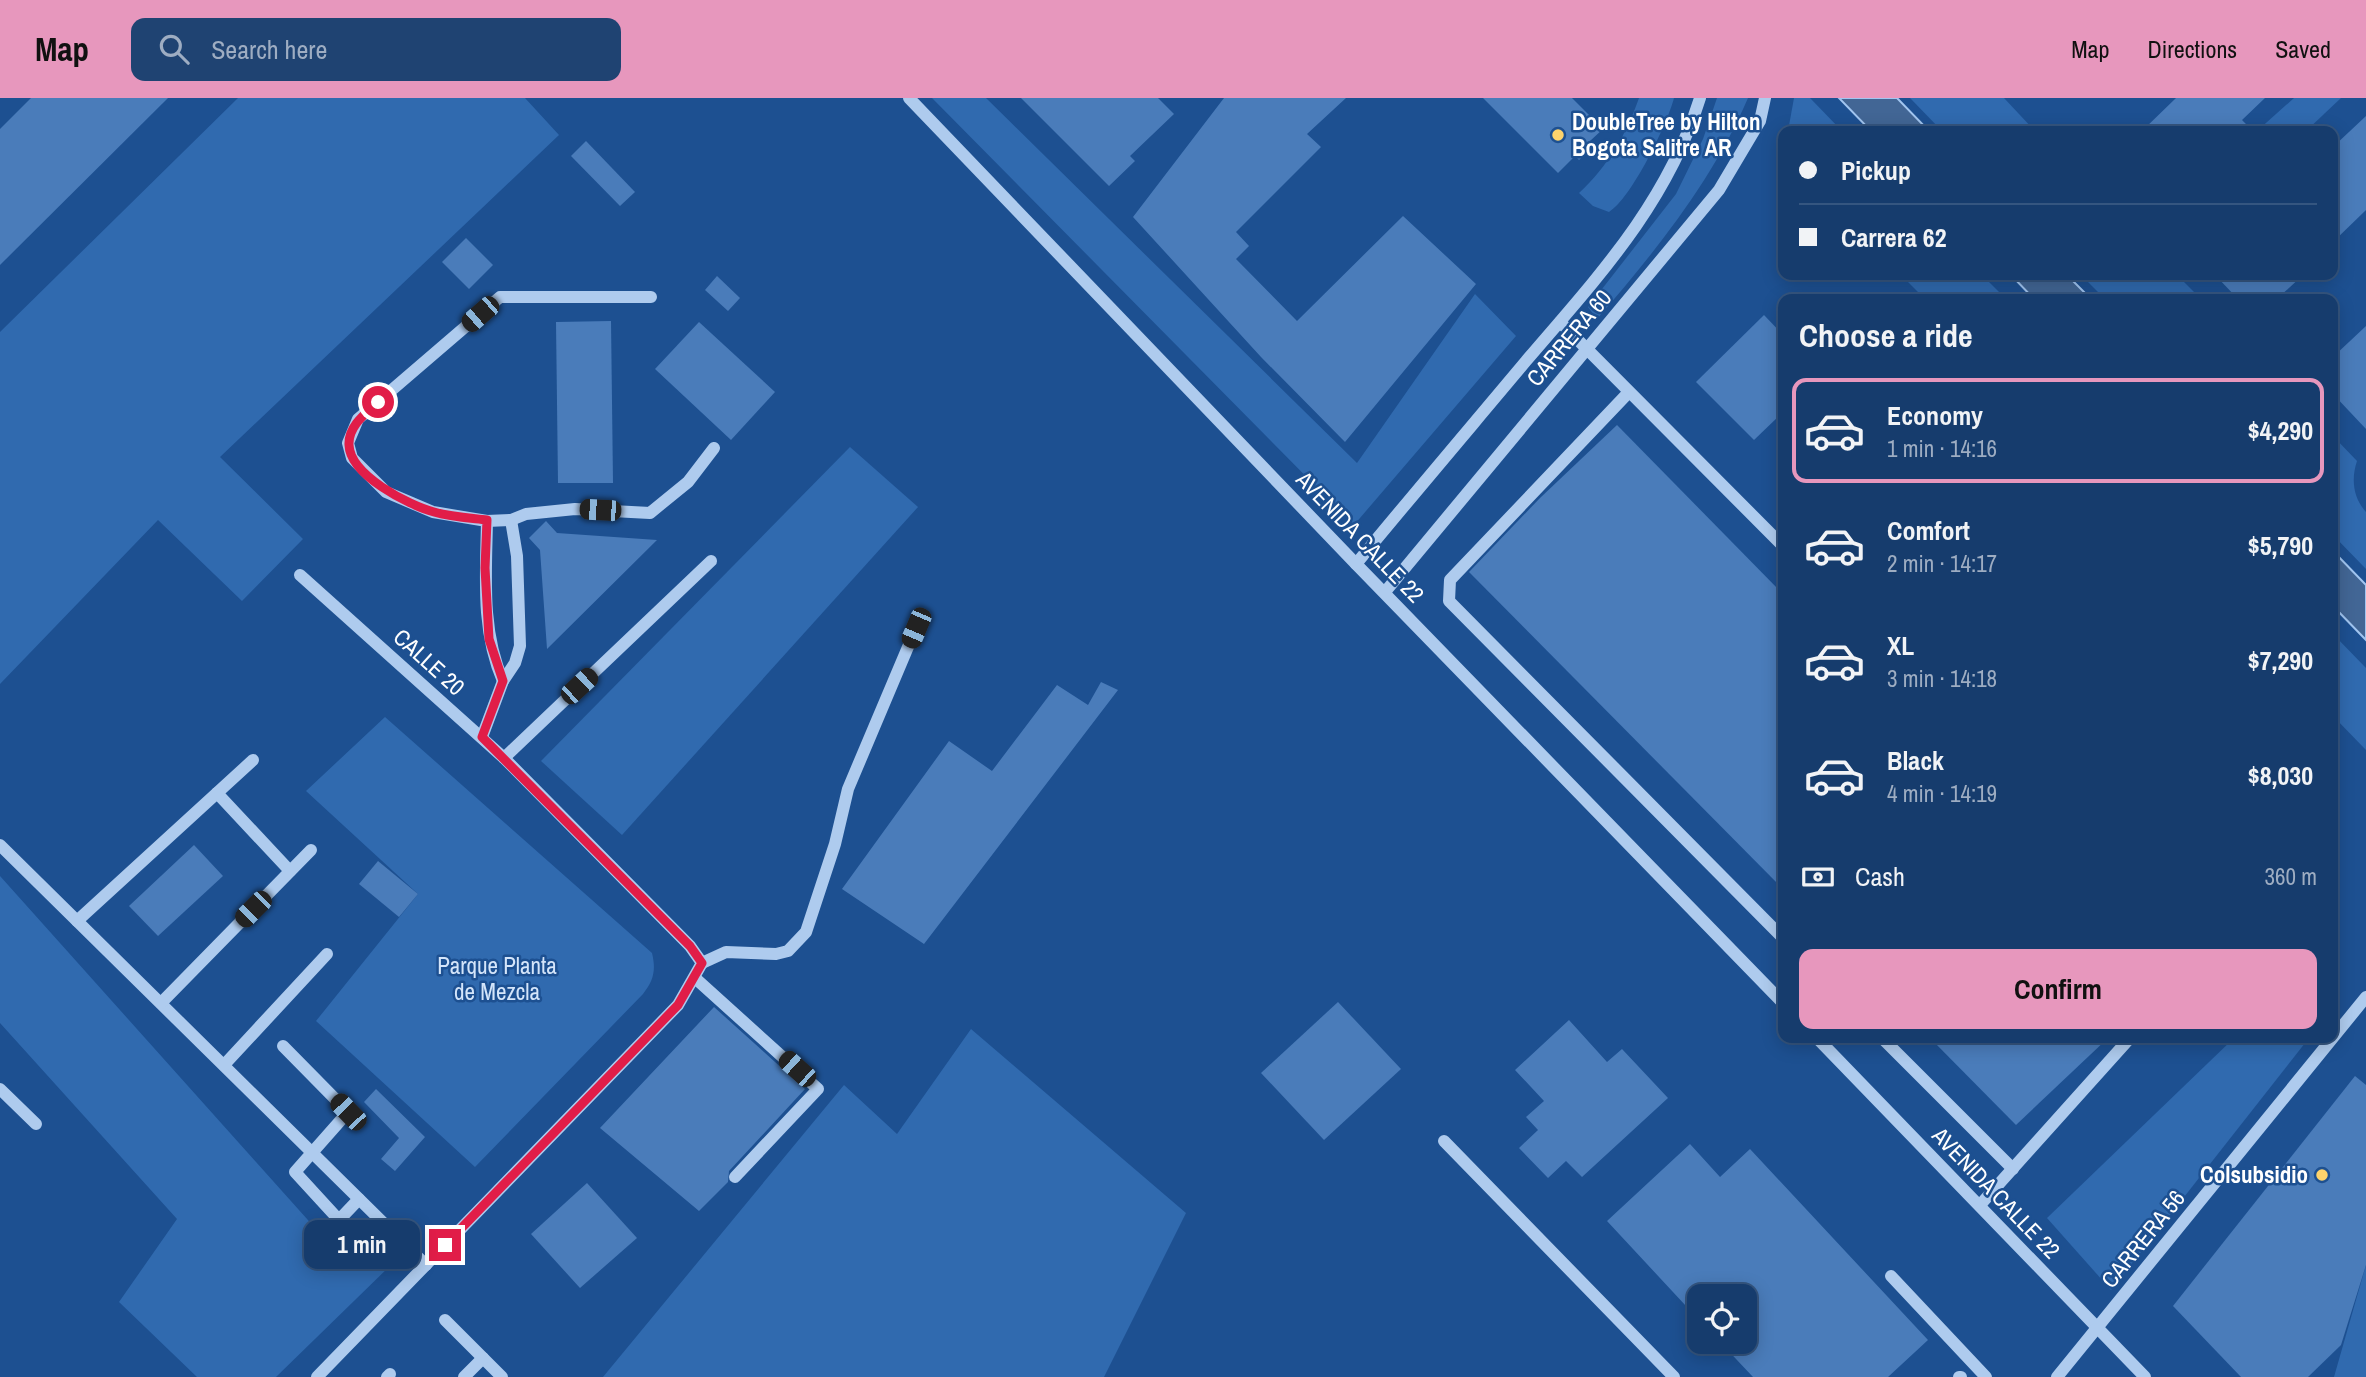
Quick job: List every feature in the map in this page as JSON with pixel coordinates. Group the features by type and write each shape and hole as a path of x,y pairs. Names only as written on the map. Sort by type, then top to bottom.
{"street":[{"name":"AVENIDA CALLE 22","path":"909,98 1356,564 1778,998"},
{"name":"CARRERA 60","path":"1356,564 1620,249 1668,178 1690,130 1700,98"},
{"name":"CARRERA 60","path":"1385,592 1719,190 1760,121 1765,98"},
{"path":"651,297 500,297 358,419 348,443 352,458 386,492 433,512 487,520 511,520 526,514 575,509 650,513 688,482 714,448"},
{"path":"1560,322 1778,542"},
{"path":"1629,392 1450,580 1449,601 1778,933"},
{"path":"487,520 485,568 489,639 503,681"},
{"path":"482,737 503,681 515,663 520,646 517,555 511,520"},
{"path":"504,758 711,561"},
{"name":"CALLE 20","path":"300,575 504,758 690,946 702,963"},
{"path":"317,1377 678,1005 702,963 726,952 776,954 788,951 806,932 835,844 848,789 916,628"},
{"path":"77,921 253,760"},
{"path":"217,793 290,871"},
{"path":"0,845 426,1265"},
{"path":"160,1003 311,850"},
{"path":"224,1065 327,954"},
{"path":"695,978 818,1089 736,1177"},
{"name":"CARRERA 56","path":"2338,1032 2366,997"},
{"name":"AVENIDA CALLE 22","path":"1822,1043 2145,1377"},
{"path":"1887,1043 2013,1169"},
{"path":"1980,1205 2126,1043"},
{"name":"CARRERA 56","path":"2057,1377 2329,1043"},
{"path":"283,1046 348,1112 295,1172 339,1220 359,1199"},
{"path":"0,1089 36,1124"},
{"path":"1444,1140 1674,1377"},
{"path":"1891,1276 1986,1377"},
{"path":"445,1320 502,1377"},
{"path":"464,1377 483,1358"}],"green space":[{"path":"238,98 525,98 559,135 220,457 303,539 242,601 158,520 0,684 0,332"},
{"path":"932,98 986,98 1357,463 1475,294 1516,336 1354,525"},
{"path":"1639,98 1674,98 1656,143 1637,177 1609,212 1593,206 1579,193 1599,172 1615,149"},
{"path":"1717,98 1748,98 1718,158 1681,214 1597,319 1588,307 1676,194 1703,139"},
{"path":"1794,98 1810,98 1837,126 1789,126"},
{"path":"1910,98 2004,98 2030,126 1937,126"},
{"path":"2294,98 2341,98 2311,126 2263,126"},
{"path":"1906,280 1987,280 2001,294 1920,294"},
{"path":"2086,280 2182,280 2196,294 2100,294"},
{"path":"2338,441 2357,461 2354,475 2356,494 2366,512 2366,569 2338,540"},
{"path":"850,447 918,507 622,835 541,761"},
{"path":"2338,639 2366,668 2366,750 2338,721"},
{"name":"Parque Planta de Mezcla","path":"385,717 652,953 653,975 643,994 475,1167 316,1021 418,894 306,791"},
{"path":"0,876 350,1267 373,1240 394,1262 276,1377 197,1377 119,1302 177,1219 0,1023"},
{"path":"971,1029 1186,1213 1104,1377 603,1377 844,1085 897,1134"},
{"path":"2229,1043 2305,1043 2111,1290 2047,1218"},
{"path":"2366,1265 2366,1377 2334,1377"}],"shaded area":[{"path":"1839,98 1897,98 1924,126 1866,126"},
{"path":"2016,280 2072,280 2086,294 2029,294"},
{"path":"2338,556 2366,585 2366,640 2338,611"}],"building":[{"path":"31,98 168,98 0,265 0,129"},
{"path":"1021,98 1158,98 1174,114 1130,156 1135,161 1109,186"},
{"path":"1224,98 1346,98 1307,134 1321,147 1236,232 1249,246 1236,259 1297,321 1403,216 1476,284 1345,442 1261,357 1133,217"},
{"name":"DoubleTree by Hilton Bogota Salitre AR","path":"1483,98 1572,98 1603,129 1590,141 1594,146 1579,160 1575,156 1558,173"},
{"path":"2176,98 2265,98 2242,120 2248,126 2147,126"},
{"path":"2366,116 2366,210 2338,237 2338,142"},
{"path":"586,141 635,192 620,206 571,156"},
{"path":"466,238 493,265 469,289 442,262"},
{"path":"717,276 740,298 728,311 705,290"},
{"path":"2220,280 2298,280 2282,294 2233,294"},
{"path":"1764,315 1778,330 1778,417 1754,440 1696,382"},
{"path":"611,321 613,483 558,483 556,322"},
{"path":"699,322 775,392 731,440 655,369"},
{"path":"2366,326 2366,429 2338,399 2338,352"},
{"path":"1617,425 1778,589 1778,884 1469,572 1540,498"},
{"path":"546,521 557,533 657,540 547,649 540,550 529,538"},
{"path":"1101,682 1118,690 924,944 842,889 949,741 992,771 1057,685 1088,705"},
{"path":"194,845 223,876 158,936 129,906"},
{"path":"378,861 418,894 399,917 359,884"},
{"path":"1338,1002 1401,1069 1324,1140 1261,1073"},
{"path":"714,1007 805,1089 729,1171 728,1182 699,1211 600,1128"},
{"path":"1569,1020 1607,1062 1622,1049 1668,1098 1582,1177 1566,1161 1548,1178 1519,1148 1538,1130 1526,1117 1544,1101 1515,1070"},
{"path":"1935,1043 2103,1043 2016,1125"},
{"name":"Colsubsidio","path":"2355,1076 2366,1085 2366,1265 2341,1345 2308,1377 2241,1377 2173,1306"},
{"path":"376,1089 425,1137 395,1171 381,1159 399,1138 364,1102"},
{"path":"1690,1144 1720,1177 1750,1149 1928,1340 1888,1377 1753,1377 1731,1354 1757,1354 1757,1284 1687,1284 1687,1307 1607,1221"},
{"path":"587,1183 637,1238 580,1288 531,1234"}],"place":[{"name":"DoubleTree by Hilton Bogota Salitre AR","path":"1558,135"},
{"name":"Colsubsidio","path":"2322,1175"}],"route":[{"path":"378,402 358,419 348,443 352,458 386,492 433,512 487,520 485,568 489,639 492,655 503,681 482,737 690,946 702,963 678,1005 445,1245"}]}
